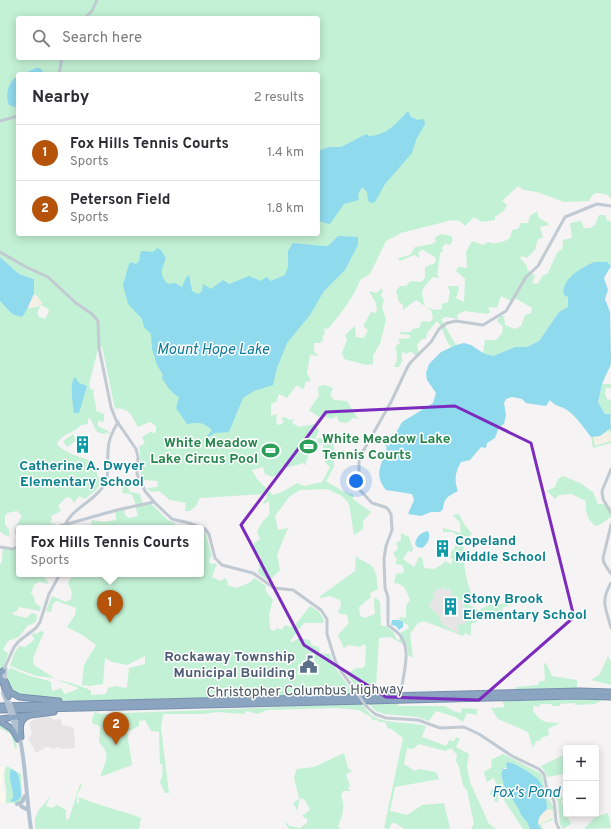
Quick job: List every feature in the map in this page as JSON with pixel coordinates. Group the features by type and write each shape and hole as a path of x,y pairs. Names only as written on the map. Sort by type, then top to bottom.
{"highway":[{"path":"2,677 8,697"},
{"path":"0,720 12,715 84,709 87,705 84,702 36,700 19,697 9,691 2,677"},
{"path":"0,686 3,692"},
{"name":"Christopher Columbus Highway","path":"491,696 588,691 611,692"},
{"name":"Christopher Columbus Highway","path":"0,706 474,696 611,697"},
{"name":"Christopher Columbus Highway","path":"0,710 87,705"},
{"path":"19,738 24,718 32,714"},
{"path":"0,720 12,729 19,738"}],"main road":[{"path":"3,692 12,715 23,753 29,829"},
{"path":"8,697 8,703"},
{"path":"19,738 29,829"},
{"path":"25,796 19,805 26,809"}],"street":[{"path":"87,16 92,11 97,0"},
{"path":"59,72 62,60"},
{"path":"0,121 16,117"},
{"path":"354,689 379,688 386,690 401,690 402,688 407,651 405,643 399,634 388,625 388,596 385,588 384,559 386,546 392,530 391,516 388,509 384,506 372,503 359,489 360,458 391,402 408,365 431,342 441,327 447,323 452,321 483,325 506,311 526,277 538,266 565,216 597,204 611,206"},
{"path":"0,252 26,267 48,277 76,303 97,319 99,348 112,411 136,450 138,457 136,471 138,478 143,488 154,502 172,519 194,525"},
{"path":"66,525 71,517 85,502 101,489 105,483 109,443 118,422"},
{"path":"611,469 602,490 603,499 611,513"},
{"path":"71,525 117,510 154,502"},
{"path":"611,525 604,561 611,574"},
{"path":"204,529 209,534 215,558 222,565 253,573 274,588 293,590 321,610 327,619 326,634 336,663 366,706 375,714 386,718 418,720 440,728 464,727 480,734 512,756 539,769 544,774 547,790 554,803 559,829"},
{"path":"0,546 16,547"},
{"path":"3,692 2,677 15,645 36,628 40,622 48,598 58,577"},
{"path":"611,583 605,593 604,600 611,628"},
{"path":"2,677 6,665"}],"highlighted area":[{"path":"455,406 531,443 574,617 479,700 386,697 304,645 241,525 326,412"}],"shaded area":[{"path":"450,587 458,600 464,600 466,602 463,604 465,610 465,624 457,633 443,625 438,615 429,606 436,589"},
{"path":"49,717 54,720 61,719 62,725 65,726 66,724 67,727 71,726 74,728 75,748 61,749 57,747 55,749 46,747 36,753 28,738 32,734 29,723 35,719"},
{"path":"0,766 4,768 1,790 5,794 6,803 0,802"}],"green space":[{"path":"0,0 611,0 611,199 608,195 597,193 593,195 589,201 564,202 537,192 523,190 518,186 502,201 507,205 502,212 495,216 495,220 482,222 474,217 465,226 460,221 452,220 401,233 386,241 370,274 360,280 351,299 329,328 324,329 325,333 322,338 324,339 320,343 314,343 314,351 318,356 310,355 307,373 311,381 306,382 303,390 299,386 296,386 287,398 279,394 276,402 271,404 271,416 277,414 276,423 279,425 284,421 281,418 284,417 290,420 294,419 292,423 299,427 314,424 319,430 306,462 306,466 304,463 284,468 281,466 282,473 272,477 265,474 263,467 252,470 257,479 273,495 284,491 297,483 304,486 322,482 330,467 324,459 323,443 316,443 318,438 332,440 334,448 334,467 326,481 344,492 353,494 353,499 371,512 363,521 363,529 354,535 349,504 342,496 327,489 300,490 290,496 275,516 278,530 288,528 277,555 280,570 269,581 258,573 261,557 254,549 254,543 260,539 257,531 263,521 270,514 269,501 264,504 263,503 267,497 266,494 201,498 198,500 197,505 190,511 185,511 186,503 170,500 159,491 149,491 147,488 157,487 158,481 142,480 140,472 139,447 145,443 142,437 150,432 156,433 156,426 150,422 138,427 130,413 124,409 115,409 102,346 97,353 89,385 91,390 94,389 96,411 104,414 104,422 98,421 98,426 110,432 109,434 107,432 104,434 97,432 90,418 88,419 88,424 81,425 65,435 57,444 69,453 95,462 94,469 96,469 98,477 103,479 102,482 96,490 85,499 79,496 74,503 70,497 65,498 58,506 61,511 51,516 52,519 50,523 56,524 55,525 17,525 22,516 17,511 7,513 5,516 5,525 9,529 10,537 0,531 0,301 12,314 26,311 28,307 40,306 38,297 34,294 34,279 19,274 0,257","holes":["41,305 48,309 49,312 45,319 39,317 37,313"]},
{"path":"537,211 539,218 549,225 540,227 543,238 538,239 535,250 527,258 522,256 520,258 527,266 527,269 535,276 532,283 538,284 542,276 548,273 557,253 562,249 562,240 572,238 570,223 581,221 584,228 590,228 595,225 599,215 605,215 607,220 611,222 611,266 607,262 594,262 583,267 568,297 568,307 559,312 539,341 527,347 515,347 493,356 483,353 485,340 496,340 502,333 503,327 497,321 500,316 504,316 505,325 515,329 521,326 525,315 531,313 532,308 515,298 511,301 501,296 497,308 488,307 490,312 488,314 464,311 457,315 458,319 446,317 441,319 456,345 451,347 437,321 427,333 426,339 422,339 417,345 419,353 416,356 411,351 407,354 402,352 402,361 399,367 394,367 397,360 396,346 400,343 398,339 410,338 410,335 400,334 399,332 411,332 412,329 419,328 422,321 430,322 433,318 431,310 425,306 434,310 442,309 442,304 448,302 450,291 448,288 449,286 458,286 459,290 456,298 464,302 465,279 456,271 458,267 467,268 466,252 472,241 483,245 488,242 499,243 505,241 510,238 512,230 518,229 521,223 528,223 530,216"},
{"path":"442,234 451,236 453,240 450,245 445,244 442,248 443,252 440,254 437,274 439,278 433,277 424,287 422,296 425,306 416,300 403,310 403,305 399,302 396,291 400,286 406,286 411,281 422,282 425,277 425,267 435,263 435,257 423,250 418,252 420,258 414,255 400,261 398,258 410,255 415,247 436,242 435,237"},
{"path":"382,288 383,292 380,295 384,299 382,307 386,320 380,344 373,355 373,364 366,365 344,359 342,353 347,340 345,335 355,326 356,337 364,338 368,330 363,326 371,312 375,313 377,311 376,303 369,291 376,293"},
{"path":"602,384 611,384 611,388 606,388 605,394 607,399 611,400 611,419 605,414 598,402"},
{"path":"325,385 333,388 330,395 334,400 347,401 358,419 353,418 347,423 339,422 337,416 331,419 321,415 319,417 309,410 319,396 318,388"},
{"path":"611,428 611,443 593,448 591,437 600,436"},
{"path":"73,434 77,440 67,447 63,441"},
{"path":"563,476 580,483 593,492 598,504 606,504 611,507 611,517 596,526 590,521 587,515 586,501 571,494 559,495 555,499 547,491 555,487 558,479"},
{"path":"124,479 130,492 140,494 143,505 150,503 168,520 175,523 174,525 91,525 92,520 104,522 116,520 115,510 124,508 125,515 129,518 138,516 135,502 131,494 122,493"},
{"path":"459,514 464,524 472,534 469,537 464,536 463,552 466,575 473,598 458,600 452,596 450,587 448,587 450,589 446,591 446,587 434,592 434,597 429,606 438,615 443,625 457,633 459,630 457,625 465,624 463,604 467,601 469,605 480,611 491,604 511,604 502,608 503,612 492,618 487,617 484,613 484,620 476,619 477,622 471,624 471,636 465,633 463,636 424,621 418,623 410,634 413,658 408,655 407,646 390,637 379,638 376,687 357,688 347,674 356,668 363,668 365,665 366,646 363,644 361,647 348,645 344,648 338,635 349,623 347,615 338,613 341,605 340,600 330,596 319,597 355,571 356,556 373,567 375,570 378,589 370,593 371,597 359,607 360,616 365,618 375,614 375,597 380,602 381,626 386,626 393,632 397,640 400,639 400,633 409,628 408,625 400,621 399,617 406,618 406,606 410,600 403,586 394,583 396,574 403,573 404,570 402,565 395,564 397,560 393,553 398,549 396,543 401,540 401,533 409,537 413,549 412,552 408,551 403,559 414,567 419,557 422,557 424,568 434,569 443,564 444,561 451,564 453,559 450,558 452,550 454,550 458,536 453,532 443,532 443,528 461,533 460,522 452,515"},
{"path":"204,532 212,556 209,562 213,564 215,563 218,566 216,566 212,577 220,581 225,578 228,582 227,585 236,588 249,583 255,578 266,586 265,590 273,600 269,614 270,629 274,631 277,628 282,630 285,625 291,627 296,624 310,606 319,612 324,620 323,623 304,623 290,641 292,642 300,638 310,640 311,645 319,647 319,653 330,654 334,666 354,694 77,701 37,699 12,693 7,677 10,668 51,682 52,691 61,688 65,694 79,688 57,680 85,688 91,691 91,695 106,694 108,688 116,686 127,687 129,668 145,664 145,656 127,665 112,662 105,658 103,684 89,686 82,685 84,665 96,645 84,636 67,627 75,615 76,608 57,601 53,603 51,612 46,611 52,596 66,602 71,599 72,592 68,583 71,577 204,577"},
{"path":"3,547 16,547 16,577 45,577 49,584 39,582 34,585 31,593 34,597 35,603 41,607 40,611 19,607 17,611 12,613 14,615 27,618 31,613 36,614 36,622 27,626 19,637 8,641 3,650 8,653 3,669 0,671 0,565 2,561"},
{"path":"41,631 44,632 33,658 34,665 54,678 36,676 10,666 14,654 19,646 25,647 34,640 34,637 31,636 34,633 36,634"},
{"path":"608,656 611,662 611,685 591,680 600,674"},
{"path":"546,663 552,676 577,680 577,688 513,690 517,687 538,685 540,681 545,681 544,664"},
{"path":"603,699 595,704 575,705 575,703 552,706 552,704 541,704 538,707 534,705 533,711 541,720 560,723 548,729 549,735 541,738 540,741 536,741 533,748 528,732 498,719 491,708 505,707 502,701"},
{"path":"397,703 399,706 445,706 461,713 462,708 477,709 477,715 467,713 463,722 455,717 436,711 429,721 418,717 384,714 376,711 369,704"},
{"path":"361,704 370,714 382,720 426,726 422,737 446,746 449,740 454,741 456,737 460,739 456,747 469,754 467,767 470,782 489,824 496,829 471,829 474,824 467,790 463,786 459,767 456,761 457,755 451,748 445,751 419,744 413,749 407,748 404,764 415,771 419,769 436,772 439,779 395,787 390,811 407,815 422,805 444,803 450,828 405,829 395,823 392,823 389,829 384,828 403,738 390,728 388,729 385,722 379,722 377,719 373,721 371,717 359,710 336,708 267,710 258,714 247,711 244,714 217,712 203,714 163,714 161,728 169,793 165,793 160,782 163,771 162,764 160,764 159,732 151,731 145,720 139,721 139,726 127,732 132,765 100,777 106,755 99,742 100,727 93,724 92,719 95,712 101,714"},
{"path":"0,723 12,733 17,748 15,749 11,734 0,728"},
{"path":"344,753 348,768 352,772 346,775 350,785 348,788 351,791 343,791 341,797 343,808 338,826 340,829 289,829 284,821 290,826 300,828 307,823 307,819 302,816 310,810 305,800 300,798 297,811 293,803 299,799 294,777 297,769 314,767"},
{"path":"503,754 542,775 545,792 553,806 553,820 541,824 543,829 541,829 537,823 547,809 539,780 522,768 510,762 506,766 507,768 502,768 503,770 501,773 504,786 530,829 523,829 502,797 498,794 498,802 495,802 493,796 490,794 491,790 498,789 494,778 487,782 484,772 492,767 491,760"},
{"path":"563,755 563,774 547,777 541,766"},
{"path":"7,766 21,774 22,799 19,803 5,802 6,793 4,774"},
{"path":"80,784 82,785 77,796 77,804 79,803 79,797 141,818 139,829 35,829 35,819 39,809 50,796 46,806 52,808 57,805 66,810 66,820 69,819"},
{"path":"556,791 563,798 561,803 563,805 563,817 568,817 571,824 563,829 560,824 558,802 552,793"},
{"path":"608,813 611,828 584,829 595,817"}],"sand":[{"path":"34,294 42,303 40,306 30,308 28,307"},
{"path":"608,430 611,434 611,441 595,446 593,437 600,436"},
{"path":"547,809 553,810 553,818 538,825 540,816"}],"water":[{"path":"36,68 40,68 43,72 27,72"},
{"path":"16,77 16,107 9,105 7,97 8,89"},
{"path":"408,111 411,117 418,120 424,119 425,124 416,140 412,153 385,184 375,202 372,203 368,201 367,192 362,187 358,194 359,200 344,204 330,224 321,222 320,150 329,147 341,147 366,134 369,136 376,135 387,131"},
{"name":"Mount Hope Lake","path":"338,236 358,237 358,245 345,270 324,291 310,315 287,343 277,368 273,385 254,391 243,398 229,432 215,433 208,437 207,435 212,430 206,425 198,423 187,424 176,408 179,398 169,389 162,378 163,375 157,365 152,349 151,334 144,327 142,319 128,304 123,285 129,264 131,262 136,264 139,261 141,251 153,252 157,248 161,250 166,258 162,269 162,275 165,281 168,284 175,283 182,287 189,275 192,291 198,294 202,291 203,284 211,289 223,280 229,284 249,276 261,281 266,277 271,281 285,275 288,267 288,251 293,243 328,246"},
{"path":"0,257 19,274 34,279 34,294 22,317 12,314 0,301"},
{"path":"594,262 607,262 611,266 604,278 608,290 605,299 610,312 611,364 602,384 598,402 605,414 610,414 611,428 600,436 591,437 571,413 554,404 550,400 546,406 526,403 522,399 512,397 506,399 504,403 506,415 504,424 499,427 495,438 487,443 486,448 481,447 470,460 461,462 457,469 456,476 458,491 447,498 444,502 443,509 440,512 431,512 421,516 408,514 414,500 412,494 386,490 382,484 379,474 387,447 384,444 389,446 402,422 433,403 436,393 427,380 426,373 429,364 441,352 464,343 471,345 483,353 493,356 515,347 527,347 539,341 559,312 568,307 568,297 564,295 565,284 578,271"},
{"path":"75,377 79,383 87,386 79,413 74,413 72,400 72,384"},
{"path":"428,531 429,538 427,542 422,548 417,547 415,544 418,537 423,532"},
{"path":"392,620 399,620 403,622 403,627 399,630 396,626 391,625"},
{"name":"Fox's Pond","path":"508,762 519,766 532,774 538,779 542,786 546,798 547,809 539,819 538,824 541,829 530,829 504,786 501,773 503,770 500,767 507,769 506,764"},
{"path":"11,769 18,774 21,792 20,798 13,802 10,800 13,798 10,780"}],"place":[{"name":"Catherine A. Dwyer Elementary School","path":"82,445"},
{"name":"White Meadow Lake Tennis Courts","path":"309,446"},
{"name":"White Meadow Lake Circus Pool","path":"271,450"},
{"name":"Copeland Middle School","path":"442,548"},
{"name":"Stony Brook Elementary School","path":"450,606"},
{"name":"Fox Hills Tennis Courts","path":"110,623"},
{"name":"Rockaway Township Municipal Building","path":"308,664"},
{"name":"Peterson Field","path":"116,745"}]}
